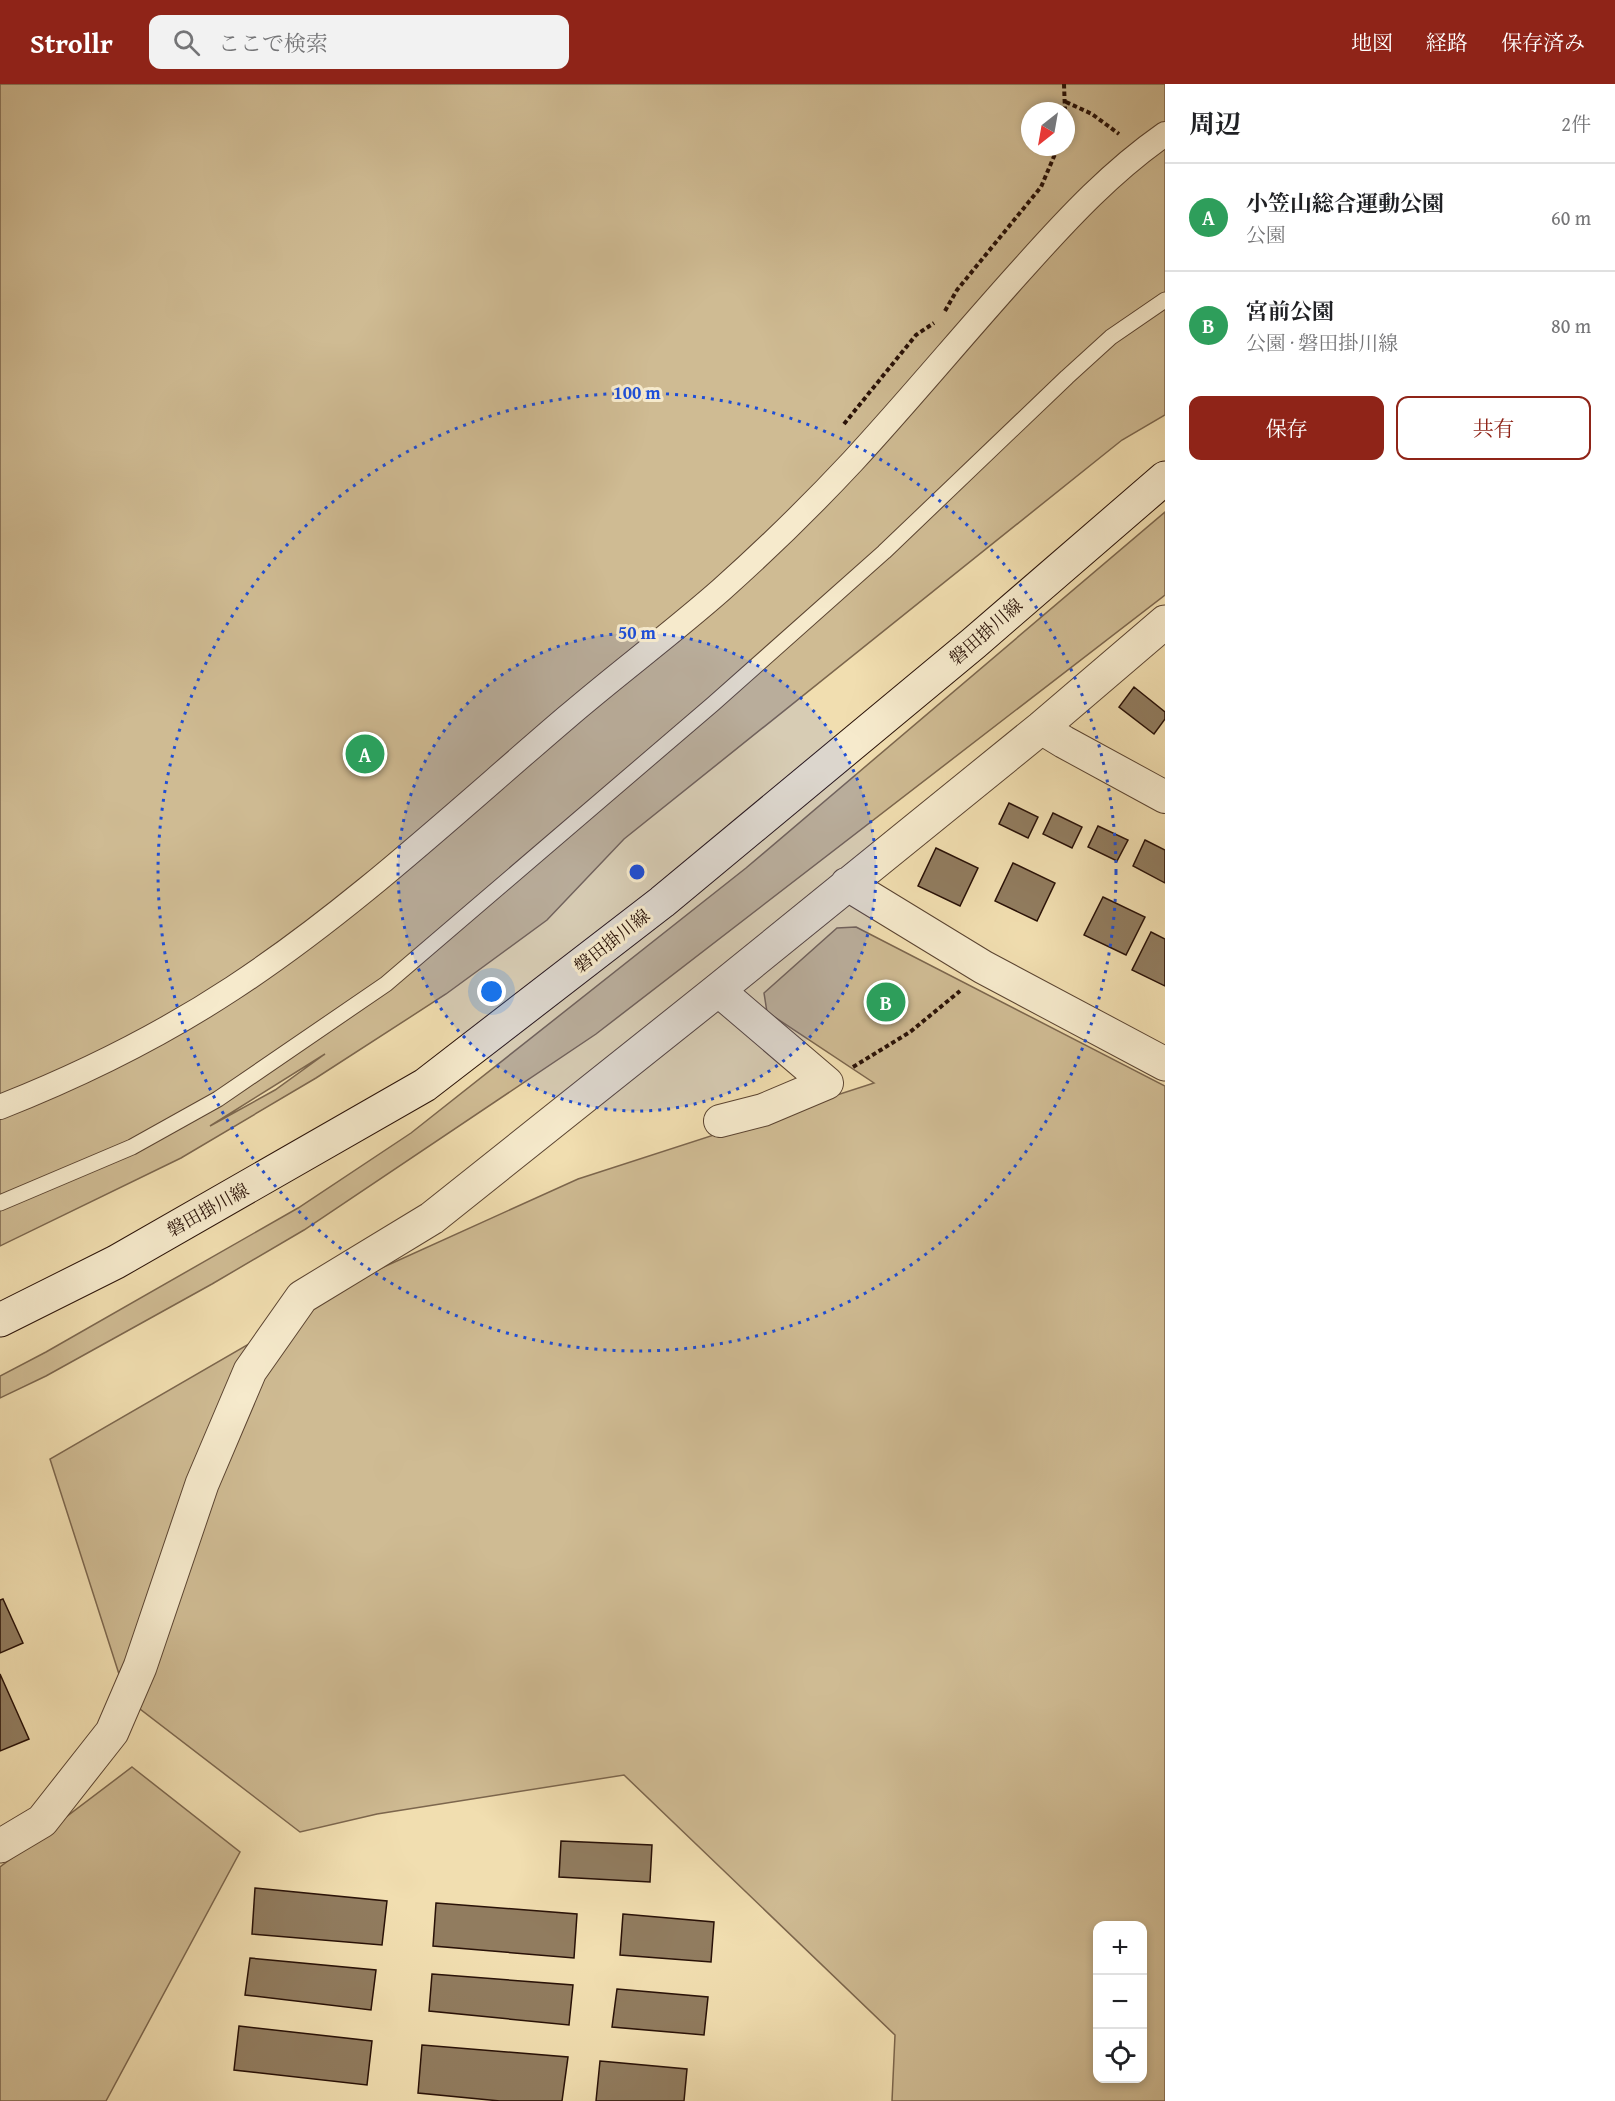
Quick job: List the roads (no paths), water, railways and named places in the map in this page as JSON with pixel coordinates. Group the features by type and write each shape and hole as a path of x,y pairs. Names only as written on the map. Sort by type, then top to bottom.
{"street":[{"path":"0,1107 103,1061 168,1027 232,989 291,948 447,821 570,714 768,548 854,460 1074,212 1132,156 1165,134"},
{"name":"磐田掛川線","path":"0,1320 116,1262 425,1085 662,902 956,658 1165,478"},
{"path":"0,1846 42,1821 112,1732 140,1667 202,1484 250,1371 302,1297 432,1218 1041,728 1165,622"},
{"path":"1041,728 1165,797"},
{"path":"847,884 983,967 1165,1064"},
{"path":"718,990 827,1083 763,1110 720,1121"}],"lane":[{"path":"0,1203 132,1147 218,1099 386,984 713,704 884,552 1066,377 1112,337 1165,300"}],"place":[{"name":"小笠山総合運動公園","path":"365,754"},
{"name":"宮前公園","path":"886,1002"}]}
